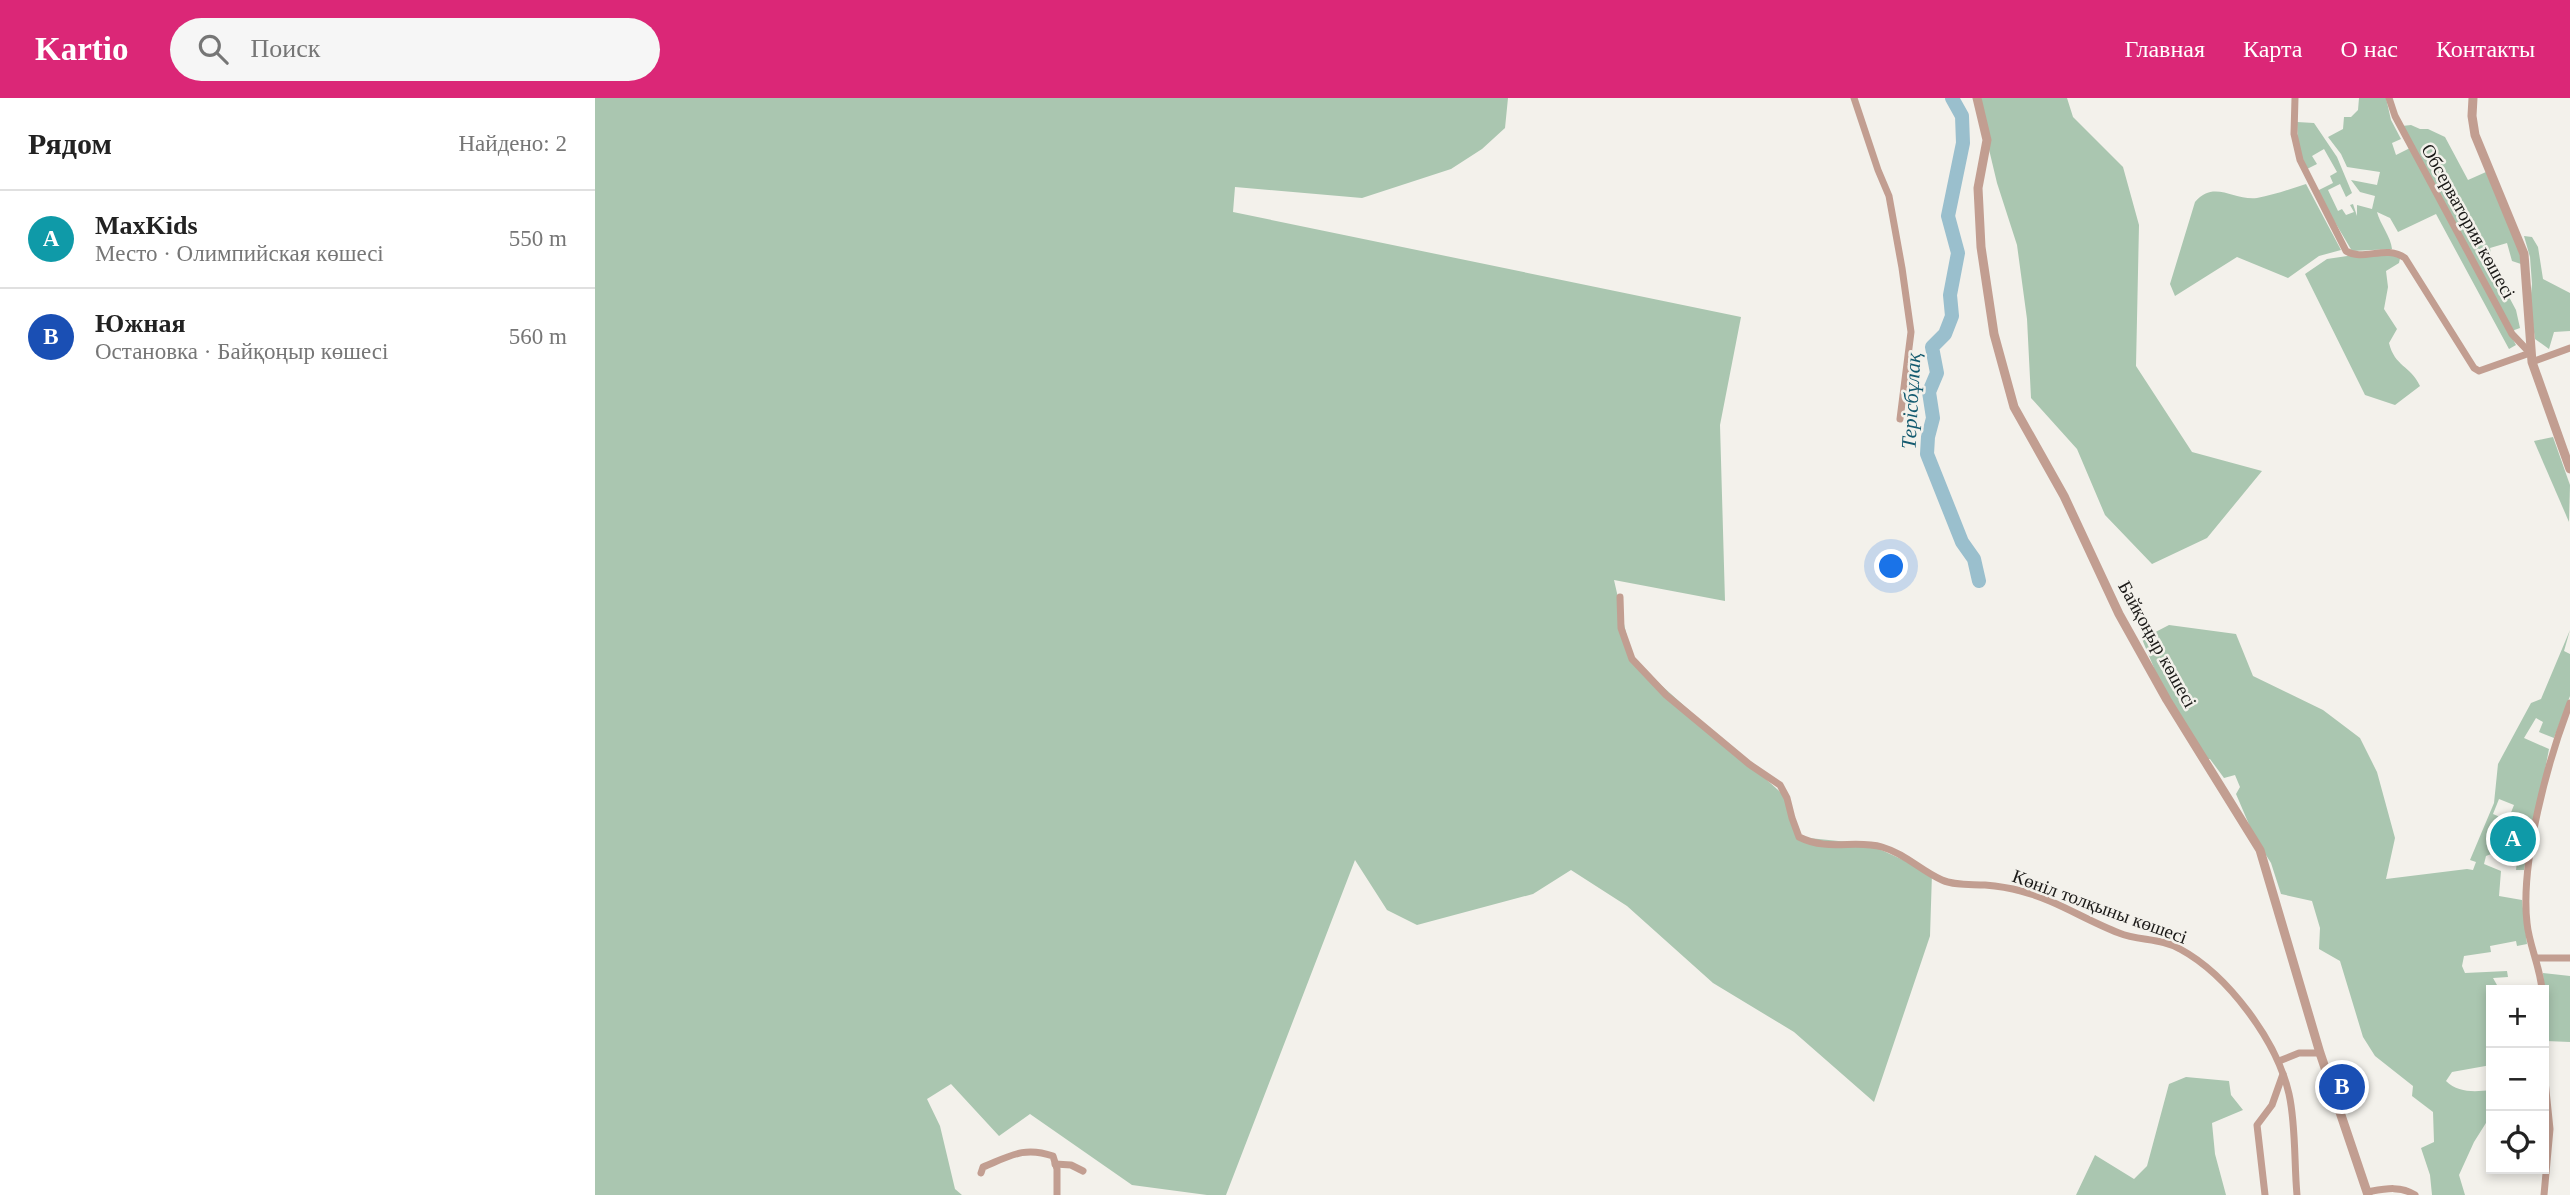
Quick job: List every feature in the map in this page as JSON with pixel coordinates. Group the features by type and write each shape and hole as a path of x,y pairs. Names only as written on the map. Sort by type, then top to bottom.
{"street":[{"path":"1854,98 1889,196 1902,268 1911,332 1900,419"},
{"name":"Байқоңыр көшесі","path":"1977,98 1987,140 1978,188 1981,247 1994,334 2014,407 2064,496 2119,614 2167,700 2260,850 2321,1053 2368,1194"},
{"path":"2295,98 2294,134 2299,160 2346,251 2354,255 2385,251 2401,254 2474,368 2479,371 2570,348"},
{"name":"Обсерватория көшесі","path":"2389,98 2421,166 2512,334 2531,358"},
{"path":"2473,98 2475,135 2524,254 2531,358 2570,469"},
{"name":"Көніл толқыны көшесі","path":"1620,597 1621,628 1632,659 1666,695 1749,764 1780,785 1800,838 1812,844 1838,847 1868,844 1885,848 1907,857 1943,881 2020,890 2058,903 2123,935 2177,947 2205,965 2228,988 2255,1023 2279,1061 2289,1097 2297,1195"},
{"path":"2541,985 2537,958 2527,925 2525,891 2553,750 2570,703"},
{"path":"2537,958 2570,958"},
{"path":"2279,1061 2299,1053 2321,1053"},
{"path":"2265,1195 2257,1125 2272,1105 2283,1074"},
{"path":"2544,1195 2550,1129 2548,1111"},
{"path":"981,1173 983,1167 1028,1150 1053,1156 1057,1170 1057,1195"},
{"path":"1055,1164 1071,1165 1083,1171"},
{"path":"2368,1194 2390,1188 2415,1195"}],"green space":[{"path":"595,98 1508,98 1505,128 1482,149 1451,169 1362,198 1235,187 1233,212 1741,317 1720,425 1725,601 1614,580 1632,659 1787,798 1799,837 1868,844 1932,873 1930,936 1874,1102 1794,1032 1713,983 1627,906 1571,870 1533,894 1417,925 1387,910 1355,860 1226,1195 1132,1185 1030,1114 999,1136 951,1084 927,1099 940,1126 955,1189 962,1195 595,1195"},
{"path":"2067,98 2073,117 2123,167 2139,225 2136,366 2192,452 2262,471 2207,538 2152,564 2105,515 2077,449 2031,398 2027,319 2017,245 1997,183 1977,99"},
{"path":"2359,98 2386,98 2391,120 2401,139 2392,143 2396,155 2414,146 2402,126 2411,125 2445,137 2468,180 2486,172 2520,251 2521,264 2512,261 2507,243 2490,248 2494,269 2516,310 2520,328 2509,332 2516,345 2509,349 2436,214 2398,232 2390,218 2377,212 2392,249 2352,251 2317,191 2333,183 2330,176 2337,172 2324,149 2312,156 2317,164 2307,169 2298,147 2297,122 2314,123 2337,157 2352,193 2346,197 2340,184 2328,190 2338,211 2342,209 2346,215 2354,212 2350,205 2353,204 2357,216 2357,205 2372,209 2375,196 2360,192 2351,180 2377,185 2380,172 2347,167 2328,137 2343,129 2344,117 2351,117 2358,110"},
{"path":"2306,184 2341,250 2319,256 2288,278 2237,257 2175,296 2170,284 2195,202 2202,195 2217,191 2257,198"},
{"path":"2524,236 2532,237 2538,247 2543,279 2570,293 2570,331 2554,332 2549,349 2535,339 2530,304 2530,257"},
{"path":"2401,254 2399,263 2386,271 2388,287 2384,309 2397,329 2389,343 2392,351 2420,386 2395,405 2365,395 2305,274 2327,259 2354,255"},
{"path":"2553,437 2570,485 2569,522 2534,441"},
{"path":"2169,625 2236,634 2253,676 2323,710 2360,738 2377,772 2395,838 2386,879 2473,870 2476,862 2470,860 2494,803 2498,764 2531,703 2541,699 2570,630 2564,651 2570,654 2570,696 2554,738 2539,732 2543,722 2536,718 2524,738 2549,749 2534,828 2508,820 2514,805 2499,799 2493,814 2500,817 2498,823 2506,828 2502,846 2520,850 2525,833 2530,835 2524,870 2516,870 2517,861 2494,853 2486,856 2484,864 2501,871 2499,896 2522,900 2527,944 2517,946 2516,941 2490,946 2491,952 2464,956 2462,966 2465,973 2507,971 2508,977 2493,978 2497,985 2486,985 2486,1066 2452,1072 2446,1081 2461,1090 2486,1090 2486,1123 2459,1175 2465,1195 2432,1195 2430,1175 2421,1148 2434,1142 2433,1112 2412,1096 2413,1086 2375,1056 2363,1037 2340,961 2319,949 2320,928 2312,901 2281,894 2271,863 2254,836 2236,794 2240,787 2235,775 2224,778 2210,759 2199,759 2156,687 2154,668 2142,639"},
{"path":"2543,973 2570,976 2570,1042 2549,1041 2549,985 2544,985"},
{"path":"2186,1077 2229,1081 2231,1095 2243,1110 2212,1123 2215,1154 2226,1195 2076,1195 2095,1155 2134,1179 2147,1166 2169,1084"}],"waterway":[{"name":"Терісбұлақ","path":"1952,98 1962,116 1963,143 1948,216 1958,253 1950,295 1952,316 1945,334 1932,347 1937,373 1929,392 1933,418 1927,454 1962,542 1974,559 1979,581"}],"place":[{"name":"MaxKids","path":"2513,839"},
{"name":"Южная","path":"2342,1087"}]}
